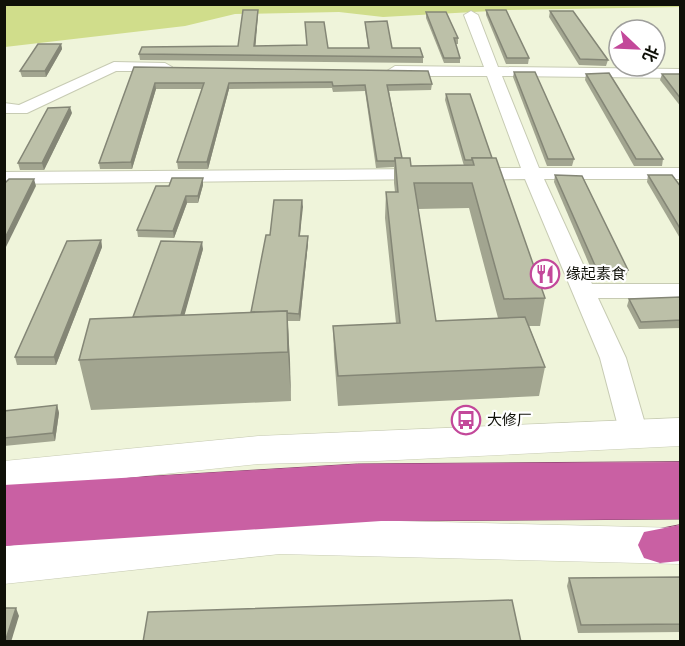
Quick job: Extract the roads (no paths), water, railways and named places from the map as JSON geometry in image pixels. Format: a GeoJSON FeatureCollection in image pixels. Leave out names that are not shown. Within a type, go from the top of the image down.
{"type":"FeatureCollection","features":[{"type":"Feature","properties":{"kind":"highway"},"geometry":{"type":"LineString","coordinates":[[4,501],[357,479],[681,477]]}},
{"type":"Feature","properties":{"kind":"highway"},"geometry":{"type":"LineString","coordinates":[[4,529],[381,506],[681,503]]}},
{"type":"Feature","properties":{"kind":"main road"},"geometry":{"type":"LineString","coordinates":[[4,476],[258,450],[377,447],[681,432]]}},
{"type":"Feature","properties":{"kind":"main road"},"geometry":{"type":"LineString","coordinates":[[4,565],[280,536],[674,545]]}},
{"type":"Feature","properties":{"kind":"street"},"geometry":{"type":"LineString","coordinates":[[471,15],[532,174],[613,358],[634,434]]}},
{"type":"Feature","properties":{"kind":"street"},"geometry":{"type":"LineString","coordinates":[[4,108],[21,110],[114,66],[185,68]]}},
{"type":"Feature","properties":{"kind":"street"},"geometry":{"type":"LineString","coordinates":[[374,71],[681,73]]}},
{"type":"Feature","properties":{"kind":"street"},"geometry":{"type":"LineString","coordinates":[[4,178],[681,173]]}},
{"type":"Feature","properties":{"kind":"street"},"geometry":{"type":"LineString","coordinates":[[583,291],[681,291]]}},
{"type":"Feature","properties":{"kind":"place","name":"缘起素食"},"geometry":{"type":"Point","coordinates":[545,274]}},
{"type":"Feature","properties":{"kind":"place","name":"大修厂"},"geometry":{"type":"Point","coordinates":[466,420]}}]}
